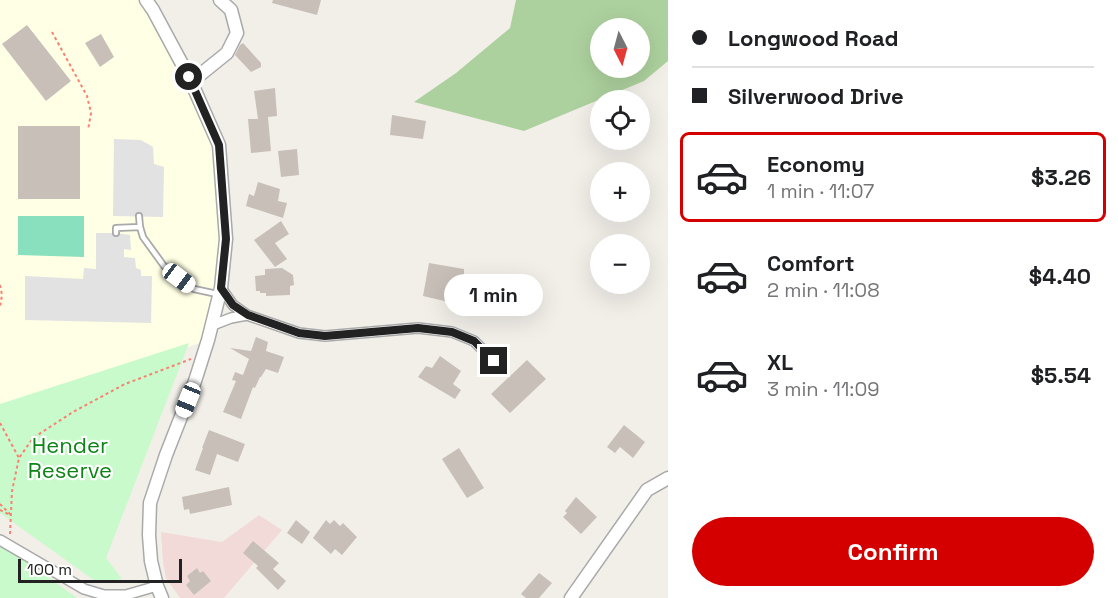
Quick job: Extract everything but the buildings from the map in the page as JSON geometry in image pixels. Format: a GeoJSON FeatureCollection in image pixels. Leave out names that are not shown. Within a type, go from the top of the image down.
{"type":"FeatureCollection","features":[{"type":"Feature","properties":{"kind":"street"},"geometry":{"type":"LineString","coordinates":[[0,540],[84,588],[104,595],[126,596],[159,592],[151,561],[150,503],[213,325],[220,292],[226,239],[219,145],[191,82],[146,0]]}},
{"type":"Feature","properties":{"kind":"street"},"geometry":{"type":"LineString","coordinates":[[191,82],[227,53],[237,33],[231,10],[220,0]]}},
{"type":"Feature","properties":{"kind":"street"},"geometry":{"type":"LineString","coordinates":[[220,292],[248,315],[299,333],[325,336],[418,328],[452,332],[474,341],[494,361]]}},
{"type":"Feature","properties":{"kind":"street"},"geometry":{"type":"LineString","coordinates":[[213,325],[248,315]]}},
{"type":"Feature","properties":{"kind":"street"},"geometry":{"type":"LineString","coordinates":[[571,598],[647,490],[668,477]]}},
{"type":"Feature","properties":{"kind":"lane"},"geometry":{"type":"LineString","coordinates":[[139,216],[143,237],[164,266],[194,290],[220,292]]}},
{"type":"Feature","properties":{"kind":"lane"},"geometry":{"type":"LineString","coordinates":[[116,233],[116,228],[140,227]]}},
{"type":"Feature","properties":{"kind":"path"},"geometry":{"type":"LineString","coordinates":[[52,32],[87,96],[91,113],[88,130]]}},
{"type":"Feature","properties":{"kind":"path"},"geometry":{"type":"LineString","coordinates":[[0,285],[2,295],[0,307]]}},
{"type":"Feature","properties":{"kind":"path"},"geometry":{"type":"LineString","coordinates":[[10,546],[12,490],[19,458],[33,438],[73,412],[125,384],[204,354]]}},
{"type":"Feature","properties":{"kind":"path"},"geometry":{"type":"LineString","coordinates":[[0,423],[19,458]]}},
{"type":"Feature","properties":{"kind":"path"},"geometry":{"type":"LineString","coordinates":[[0,504],[11,515]]}},
{"type":"Feature","properties":{"kind":"path"},"geometry":{"type":"LineString","coordinates":[[0,510],[11,515]]}},
{"type":"Feature","properties":{"kind":"shaded area"},"geometry":{"type":"Polygon","coordinates":[[[0,0],[146,0],[219,145],[226,239],[208,340],[0,414],[0,0]]]}},
{"type":"Feature","properties":{"kind":"shaded area"},"geometry":{"type":"Polygon","coordinates":[[[114,139],[141,140],[153,147],[154,164],[164,167],[163,217],[113,216],[114,139]]]}},
{"type":"Feature","properties":{"kind":"shaded area"},"geometry":{"type":"Polygon","coordinates":[[[96,233],[130,235],[131,250],[124,249],[124,257],[135,258],[136,268],[141,270],[141,276],[152,276],[151,323],[25,320],[25,276],[83,279],[84,268],[96,269],[96,233]]]}},
{"type":"Feature","properties":{"kind":"shaded area"},"geometry":{"type":"Polygon","coordinates":[[[259,515],[282,530],[224,598],[180,598],[166,578],[161,532],[222,542],[259,515]]]}},
{"type":"Feature","properties":{"kind":"green space"},"geometry":{"type":"Polygon","coordinates":[[[516,0],[668,0],[668,61],[650,76],[650,18],[590,18],[590,78],[648,78],[622,90],[590,90],[590,104],[524,131],[414,102],[456,73],[510,28],[516,0]]]}},
{"type":"Feature","properties":{"kind":"green space"},"geometry":{"type":"Polygon","coordinates":[[[18,216],[84,216],[84,257],[18,255],[18,216]]]}},
{"type":"Feature","properties":{"kind":"green space","name":"Hender Reserve"},"geometry":{"type":"Polygon","coordinates":[[[189,343],[106,558],[122,579],[98,583],[0,513],[0,404],[189,343]]]}},
{"type":"Feature","properties":{"kind":"green space","name":"Hender Reserve"},"geometry":{"type":"Polygon","coordinates":[[[0,543],[77,598],[0,598],[0,543]]]}},
{"type":"Feature","properties":{"kind":"route"},"geometry":{"type":"LineString","coordinates":[[189,77],[219,145],[226,239],[221,288],[233,305],[248,315],[299,333],[325,336],[418,328],[452,332],[474,341],[494,361]]}}]}
